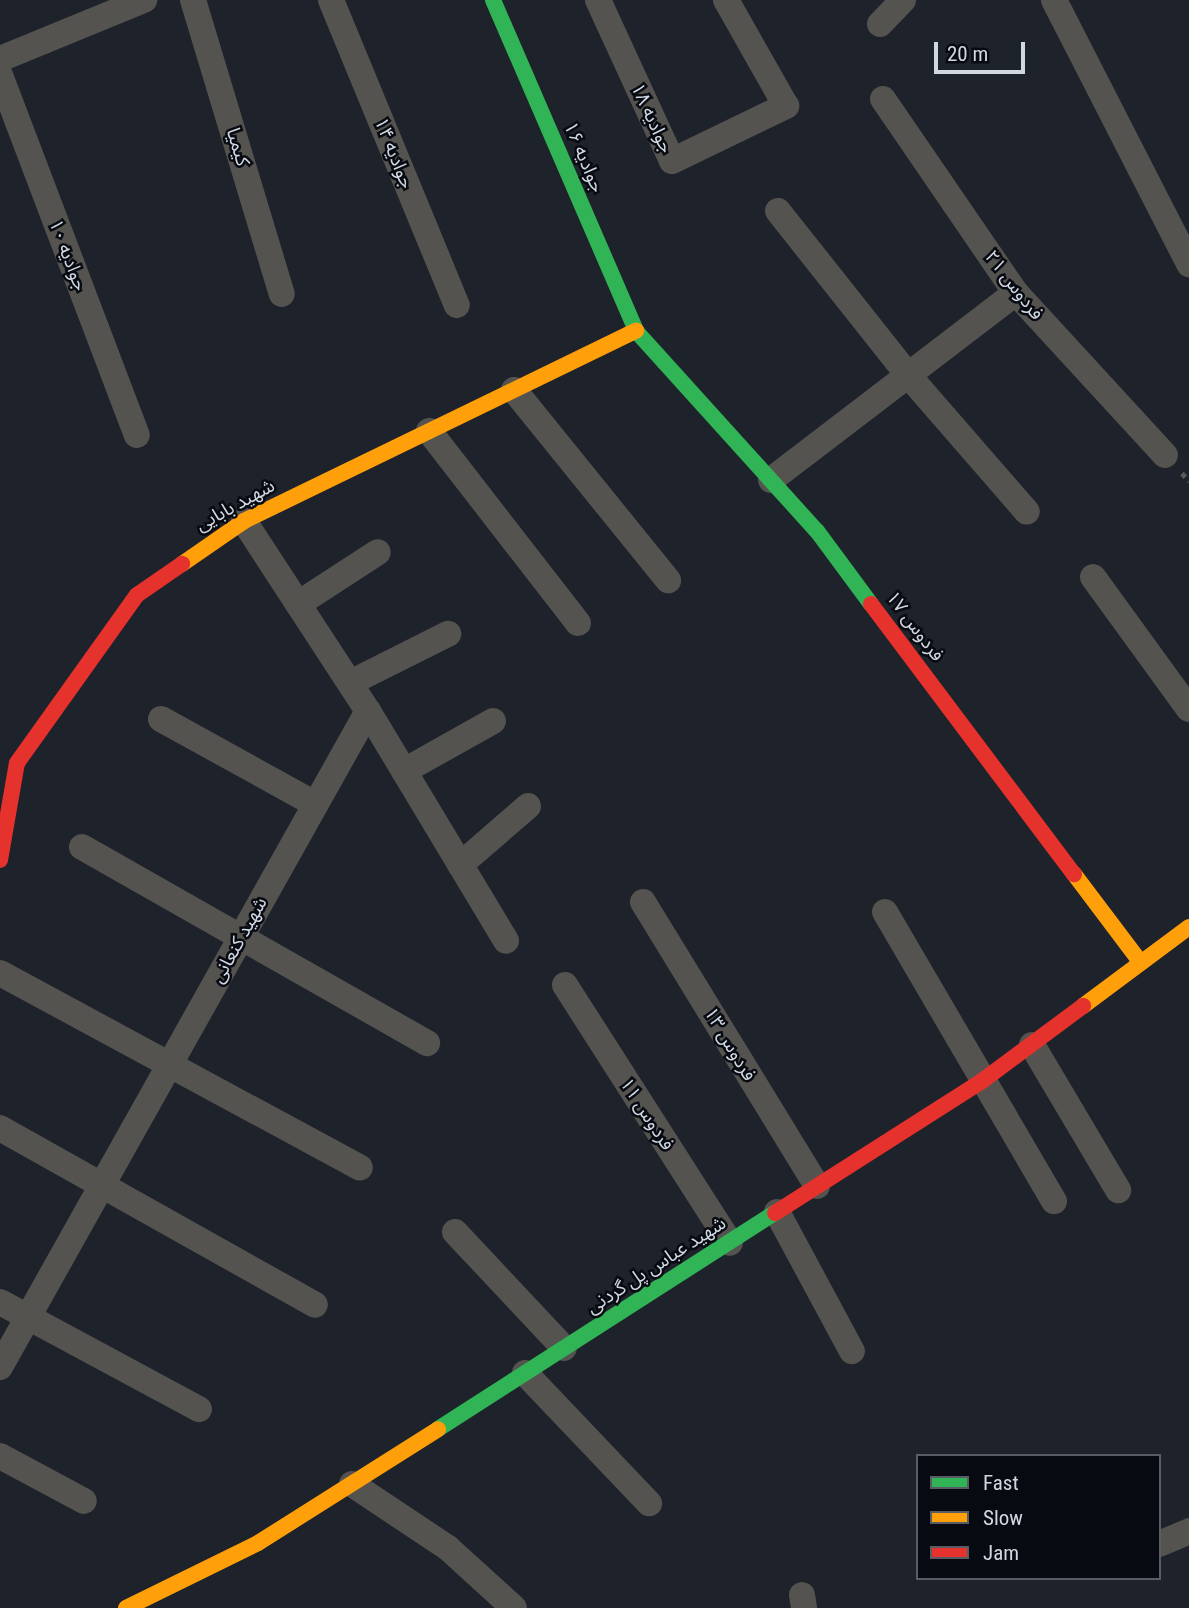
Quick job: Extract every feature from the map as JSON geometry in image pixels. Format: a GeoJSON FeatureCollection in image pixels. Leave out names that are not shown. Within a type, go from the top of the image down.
{"type":"FeatureCollection","features":[{"type":"Feature","properties":{"kind":"street"},"geometry":{"type":"LineString","coordinates":[[0,59],[105,7],[144,0]]}},
{"type":"Feature","properties":{"kind":"street","name":"کیمیا"},"geometry":{"type":"LineString","coordinates":[[193,0],[282,294]]}},
{"type":"Feature","properties":{"kind":"street","name":"جوادیه ۱۴"},"geometry":{"type":"LineString","coordinates":[[331,0],[457,305]]}},
{"type":"Feature","properties":{"kind":"street","name":"جوادیه ۱۶"},"geometry":{"type":"LineString","coordinates":[[493,0],[636,331]]}},
{"type":"Feature","properties":{"kind":"street","name":"جوادیه ۱۸"},"geometry":{"type":"LineString","coordinates":[[598,0],[672,161],[786,106],[726,0]]}},
{"type":"Feature","properties":{"kind":"street"},"geometry":{"type":"LineString","coordinates":[[880,23],[903,0]]}},
{"type":"Feature","properties":{"kind":"street"},"geometry":{"type":"LineString","coordinates":[[1054,0],[1189,264]]}},
{"type":"Feature","properties":{"kind":"street","name":"جوادیه ۱۰"},"geometry":{"type":"LineString","coordinates":[[0,75],[137,435]]}},
{"type":"Feature","properties":{"kind":"street","name":"فردوس ۲۱"},"geometry":{"type":"LineString","coordinates":[[883,99],[1016,293],[1165,455]]}},
{"type":"Feature","properties":{"kind":"street"},"geometry":{"type":"LineString","coordinates":[[779,211],[908,375],[1027,512]]}},
{"type":"Feature","properties":{"kind":"street"},"geometry":{"type":"LineString","coordinates":[[771,480],[1016,293]]}},
{"type":"Feature","properties":{"kind":"street","name":"شهید بابایی"},"geometry":{"type":"LineString","coordinates":[[0,860],[8,757],[137,595],[244,521],[636,331]]}},
{"type":"Feature","properties":{"kind":"street","name":"فردوس ۱۷"},"geometry":{"type":"LineString","coordinates":[[636,331],[817,531],[1141,963]]}},
{"type":"Feature","properties":{"kind":"street"},"geometry":{"type":"LineString","coordinates":[[513,390],[668,580]]}},
{"type":"Feature","properties":{"kind":"street"},"geometry":{"type":"LineString","coordinates":[[429,431],[578,622]]}},
{"type":"Feature","properties":{"kind":"street"},"geometry":{"type":"LineString","coordinates":[[244,521],[368,711],[506,941]]}},
{"type":"Feature","properties":{"kind":"street"},"geometry":{"type":"LineString","coordinates":[[298,604],[379,552]]}},
{"type":"Feature","properties":{"kind":"street"},"geometry":{"type":"LineString","coordinates":[[1093,577],[1189,709]]}},
{"type":"Feature","properties":{"kind":"street"},"geometry":{"type":"LineString","coordinates":[[350,684],[448,634]]}},
{"type":"Feature","properties":{"kind":"street","name":"شهید کنعانی"},"geometry":{"type":"LineString","coordinates":[[0,1367],[368,711]]}},
{"type":"Feature","properties":{"kind":"street"},"geometry":{"type":"LineString","coordinates":[[161,719],[315,804]]}},
{"type":"Feature","properties":{"kind":"street"},"geometry":{"type":"LineString","coordinates":[[404,771],[493,721]]}},
{"type":"Feature","properties":{"kind":"street"},"geometry":{"type":"LineString","coordinates":[[460,865],[528,806]]}},
{"type":"Feature","properties":{"kind":"street"},"geometry":{"type":"LineString","coordinates":[[82,846],[427,1042]]}},
{"type":"Feature","properties":{"kind":"street","name":"فردوس ۱۳"},"geometry":{"type":"LineString","coordinates":[[643,902],[817,1186]]}},
{"type":"Feature","properties":{"kind":"street"},"geometry":{"type":"LineString","coordinates":[[886,912],[1054,1201]]}},
{"type":"Feature","properties":{"kind":"street","name":"شهید عباس پل گردنی"},"geometry":{"type":"LineString","coordinates":[[126,1608],[258,1543],[730,1242],[982,1080],[1189,927]]}},
{"type":"Feature","properties":{"kind":"street"},"geometry":{"type":"LineString","coordinates":[[0,973],[171,1062],[360,1168]]}},
{"type":"Feature","properties":{"kind":"street","name":"فردوس ۱۱"},"geometry":{"type":"LineString","coordinates":[[565,985],[730,1242]]}},
{"type":"Feature","properties":{"kind":"street"},"geometry":{"type":"LineString","coordinates":[[1032,1045],[1118,1190]]}},
{"type":"Feature","properties":{"kind":"street"},"geometry":{"type":"LineString","coordinates":[[0,1128],[315,1305]]}},
{"type":"Feature","properties":{"kind":"street"},"geometry":{"type":"LineString","coordinates":[[776,1212],[852,1351]]}},
{"type":"Feature","properties":{"kind":"street"},"geometry":{"type":"LineString","coordinates":[[455,1232],[564,1348]]}},
{"type":"Feature","properties":{"kind":"street"},"geometry":{"type":"LineString","coordinates":[[0,1302],[199,1409]]}},
{"type":"Feature","properties":{"kind":"street"},"geometry":{"type":"LineString","coordinates":[[525,1373],[649,1503]]}},
{"type":"Feature","properties":{"kind":"street"},"geometry":{"type":"LineString","coordinates":[[0,1456],[84,1501]]}},
{"type":"Feature","properties":{"kind":"street"},"geometry":{"type":"LineString","coordinates":[[352,1484],[448,1548],[514,1608]]}},
{"type":"Feature","properties":{"kind":"street"},"geometry":{"type":"LineString","coordinates":[[1161,1543],[1189,1531]]}},
{"type":"Feature","properties":{"kind":"traffic: fast"},"geometry":{"type":"LineString","coordinates":[[493,0],[636,331],[817,531],[871,604]]}},
{"type":"Feature","properties":{"kind":"traffic: fast"},"geometry":{"type":"LineString","coordinates":[[438,1429],[775,1213]]}},
{"type":"Feature","properties":{"kind":"traffic: slow"},"geometry":{"type":"LineString","coordinates":[[182,564],[244,521],[636,331]]}},
{"type":"Feature","properties":{"kind":"traffic: slow"},"geometry":{"type":"LineString","coordinates":[[1074,874],[1141,963]]}},
{"type":"Feature","properties":{"kind":"traffic: slow"},"geometry":{"type":"LineString","coordinates":[[1083,1006],[1189,927]]}},
{"type":"Feature","properties":{"kind":"traffic: slow"},"geometry":{"type":"LineString","coordinates":[[126,1608],[258,1543],[438,1429]]}},
{"type":"Feature","properties":{"kind":"traffic: jam"},"geometry":{"type":"LineString","coordinates":[[0,860],[17,763],[137,595],[182,564]]}},
{"type":"Feature","properties":{"kind":"traffic: jam"},"geometry":{"type":"LineString","coordinates":[[871,604],[1074,874]]}},
{"type":"Feature","properties":{"kind":"traffic: jam"},"geometry":{"type":"LineString","coordinates":[[775,1213],[982,1081],[1083,1006]]}}]}
